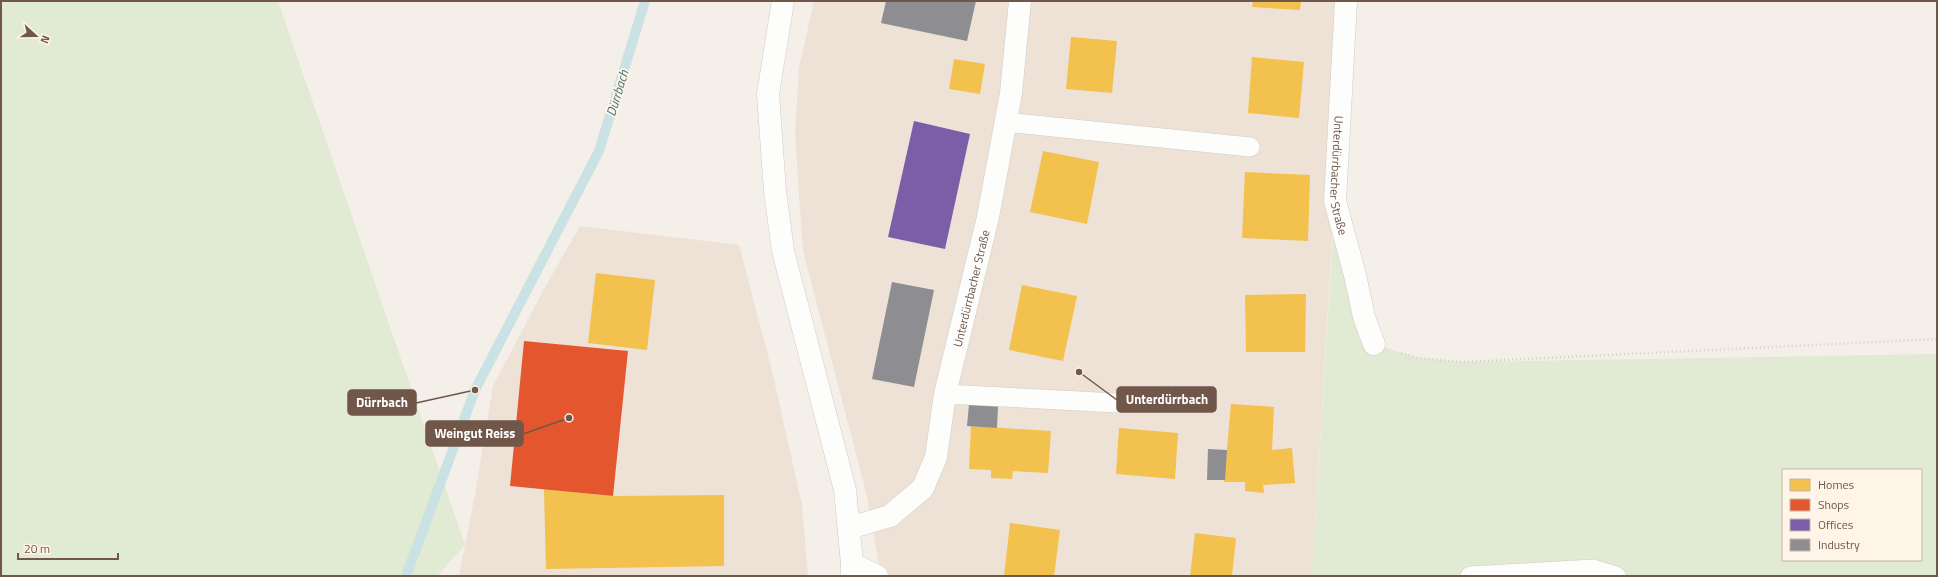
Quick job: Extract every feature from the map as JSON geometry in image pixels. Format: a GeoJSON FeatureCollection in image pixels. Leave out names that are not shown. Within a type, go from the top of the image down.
{"type":"FeatureCollection","features":[{"type":"Feature","properties":{"kind":"street"},"geometry":{"type":"LineString","coordinates":[[783,1],[768,94],[775,191],[782,251],[796,298],[845,490],[852,570],[877,576]]}},
{"type":"Feature","properties":{"kind":"street","name":"Unterdürrbacher Straße"},"geometry":{"type":"LineString","coordinates":[[849,528],[890,516],[923,488],[936,457],[945,394],[988,217],[1011,93],[1020,1]]}},
{"type":"Feature","properties":{"kind":"street","name":"Unterdürrbacher Straße"},"geometry":{"type":"LineString","coordinates":[[1346,1],[1335,201],[1355,274],[1364,317],[1374,344]]}},
{"type":"Feature","properties":{"kind":"lane"},"geometry":{"type":"LineString","coordinates":[[1005,122],[1250,147]]}},
{"type":"Feature","properties":{"kind":"lane"},"geometry":{"type":"LineString","coordinates":[[945,394],[1117,403],[1173,395]]}},
{"type":"Feature","properties":{"kind":"lane"},"geometry":{"type":"LineString","coordinates":[[1470,576],[1593,569],[1616,576]]}},
{"type":"Feature","properties":{"kind":"path"},"geometry":{"type":"LineString","coordinates":[[1374,344],[1418,358],[1463,362],[1937,339]]}},
{"type":"Feature","properties":{"kind":"shaded area"},"geometry":{"type":"Polygon","coordinates":[[[814,1],[1346,1],[1312,576],[881,576],[866,492],[803,251],[795,136],[799,68],[814,1]]]}},
{"type":"Feature","properties":{"kind":"shaded area"},"geometry":{"type":"Polygon","coordinates":[[[580,226],[739,245],[772,371],[802,505],[808,576],[459,576],[475,495],[493,386],[544,289],[580,226]]]}},
{"type":"Feature","properties":{"kind":"green space"},"geometry":{"type":"Polygon","coordinates":[[[1,1],[278,1],[465,545],[437,576],[1,576],[1,1]]]}},
{"type":"Feature","properties":{"kind":"green space"},"geometry":{"type":"Polygon","coordinates":[[[1335,201],[1374,344],[1418,358],[1463,362],[1937,354],[1937,576],[1312,576],[1335,201]]]}},
{"type":"Feature","properties":{"kind":"building: Homes"},"geometry":{"type":"Polygon","coordinates":[[[1253,1],[1301,1],[1300,10],[1252,7],[1253,1]]]}},
{"type":"Feature","properties":{"kind":"building: Homes"},"geometry":{"type":"Polygon","coordinates":[[[1071,37],[1117,41],[1112,93],[1066,89],[1071,37]]]}},
{"type":"Feature","properties":{"kind":"building: Homes"},"geometry":{"type":"Polygon","coordinates":[[[1252,57],[1304,62],[1299,118],[1248,113],[1252,57]]]}},
{"type":"Feature","properties":{"kind":"building: Homes"},"geometry":{"type":"Polygon","coordinates":[[[954,59],[985,64],[980,94],[949,89],[954,59]]]}},
{"type":"Feature","properties":{"kind":"building: Homes"},"geometry":{"type":"Polygon","coordinates":[[[1043,151],[1099,162],[1087,224],[1030,212],[1043,151]]]}},
{"type":"Feature","properties":{"kind":"building: Homes"},"geometry":{"type":"Polygon","coordinates":[[[1245,172],[1310,175],[1308,241],[1242,238],[1245,172]]]}},
{"type":"Feature","properties":{"kind":"building: Homes"},"geometry":{"type":"Polygon","coordinates":[[[596,273],[655,280],[647,350],[588,343],[596,273]]]}},
{"type":"Feature","properties":{"kind":"building: Homes"},"geometry":{"type":"Polygon","coordinates":[[[1022,285],[1077,296],[1063,361],[1009,350],[1022,285]]]}},
{"type":"Feature","properties":{"kind":"building: Homes"},"geometry":{"type":"Polygon","coordinates":[[[1306,294],[1305,352],[1246,352],[1245,295],[1306,294]]]}},
{"type":"Feature","properties":{"kind":"building: Homes"},"geometry":{"type":"Polygon","coordinates":[[[1231,404],[1274,407],[1272,450],[1292,448],[1295,483],[1263,485],[1264,493],[1245,491],[1245,482],[1224,482],[1231,404]]]}},
{"type":"Feature","properties":{"kind":"building: Homes"},"geometry":{"type":"Polygon","coordinates":[[[971,426],[1051,431],[1048,473],[1013,471],[1012,479],[991,478],[991,470],[969,469],[971,426]]]}},
{"type":"Feature","properties":{"kind":"building: Homes"},"geometry":{"type":"Polygon","coordinates":[[[1119,428],[1178,433],[1175,479],[1116,474],[1119,428]]]}},
{"type":"Feature","properties":{"kind":"building: Homes"},"geometry":{"type":"Polygon","coordinates":[[[544,489],[613,496],[724,495],[724,566],[546,569],[544,489]]]}},
{"type":"Feature","properties":{"kind":"building: Homes"},"geometry":{"type":"Polygon","coordinates":[[[1010,523],[1060,530],[1054,576],[1004,576],[1010,523]]]}},
{"type":"Feature","properties":{"kind":"building: Homes"},"geometry":{"type":"Polygon","coordinates":[[[1195,533],[1236,538],[1232,576],[1190,576],[1195,533]]]}},
{"type":"Feature","properties":{"kind":"building: Shops"},"geometry":{"type":"Polygon","coordinates":[[[524,341],[628,351],[613,496],[510,486],[524,341]]]}},
{"type":"Feature","properties":{"kind":"building: Offices"},"geometry":{"type":"Polygon","coordinates":[[[914,121],[970,134],[945,249],[888,237],[914,121]]]}},
{"type":"Feature","properties":{"kind":"building: Industry"},"geometry":{"type":"Polygon","coordinates":[[[886,1],[976,1],[967,41],[881,23],[886,1]]]}},
{"type":"Feature","properties":{"kind":"building: Industry"},"geometry":{"type":"Polygon","coordinates":[[[892,282],[934,290],[914,387],[872,379],[892,282]]]}},
{"type":"Feature","properties":{"kind":"building: Industry"},"geometry":{"type":"Polygon","coordinates":[[[969,404],[998,406],[997,428],[967,426],[969,404]]]}},
{"type":"Feature","properties":{"kind":"building: Industry"},"geometry":{"type":"Polygon","coordinates":[[[1208,449],[1227,450],[1225,480],[1207,480],[1208,449]]]}},
{"type":"Feature","properties":{"kind":"waterway","name":"Dürrbach"},"geometry":{"type":"LineString","coordinates":[[406,576],[475,390],[599,151],[645,1]]}},
{"type":"Feature","properties":{"kind":"place","name":"Unterdürrbach"},"geometry":{"type":"Point","coordinates":[1079,372]}},
{"type":"Feature","properties":{"kind":"place","name":"Dürrbach"},"geometry":{"type":"Point","coordinates":[475,390]}},
{"type":"Feature","properties":{"kind":"place","name":"Weingut Reiss"},"geometry":{"type":"Point","coordinates":[569,418]}}]}
